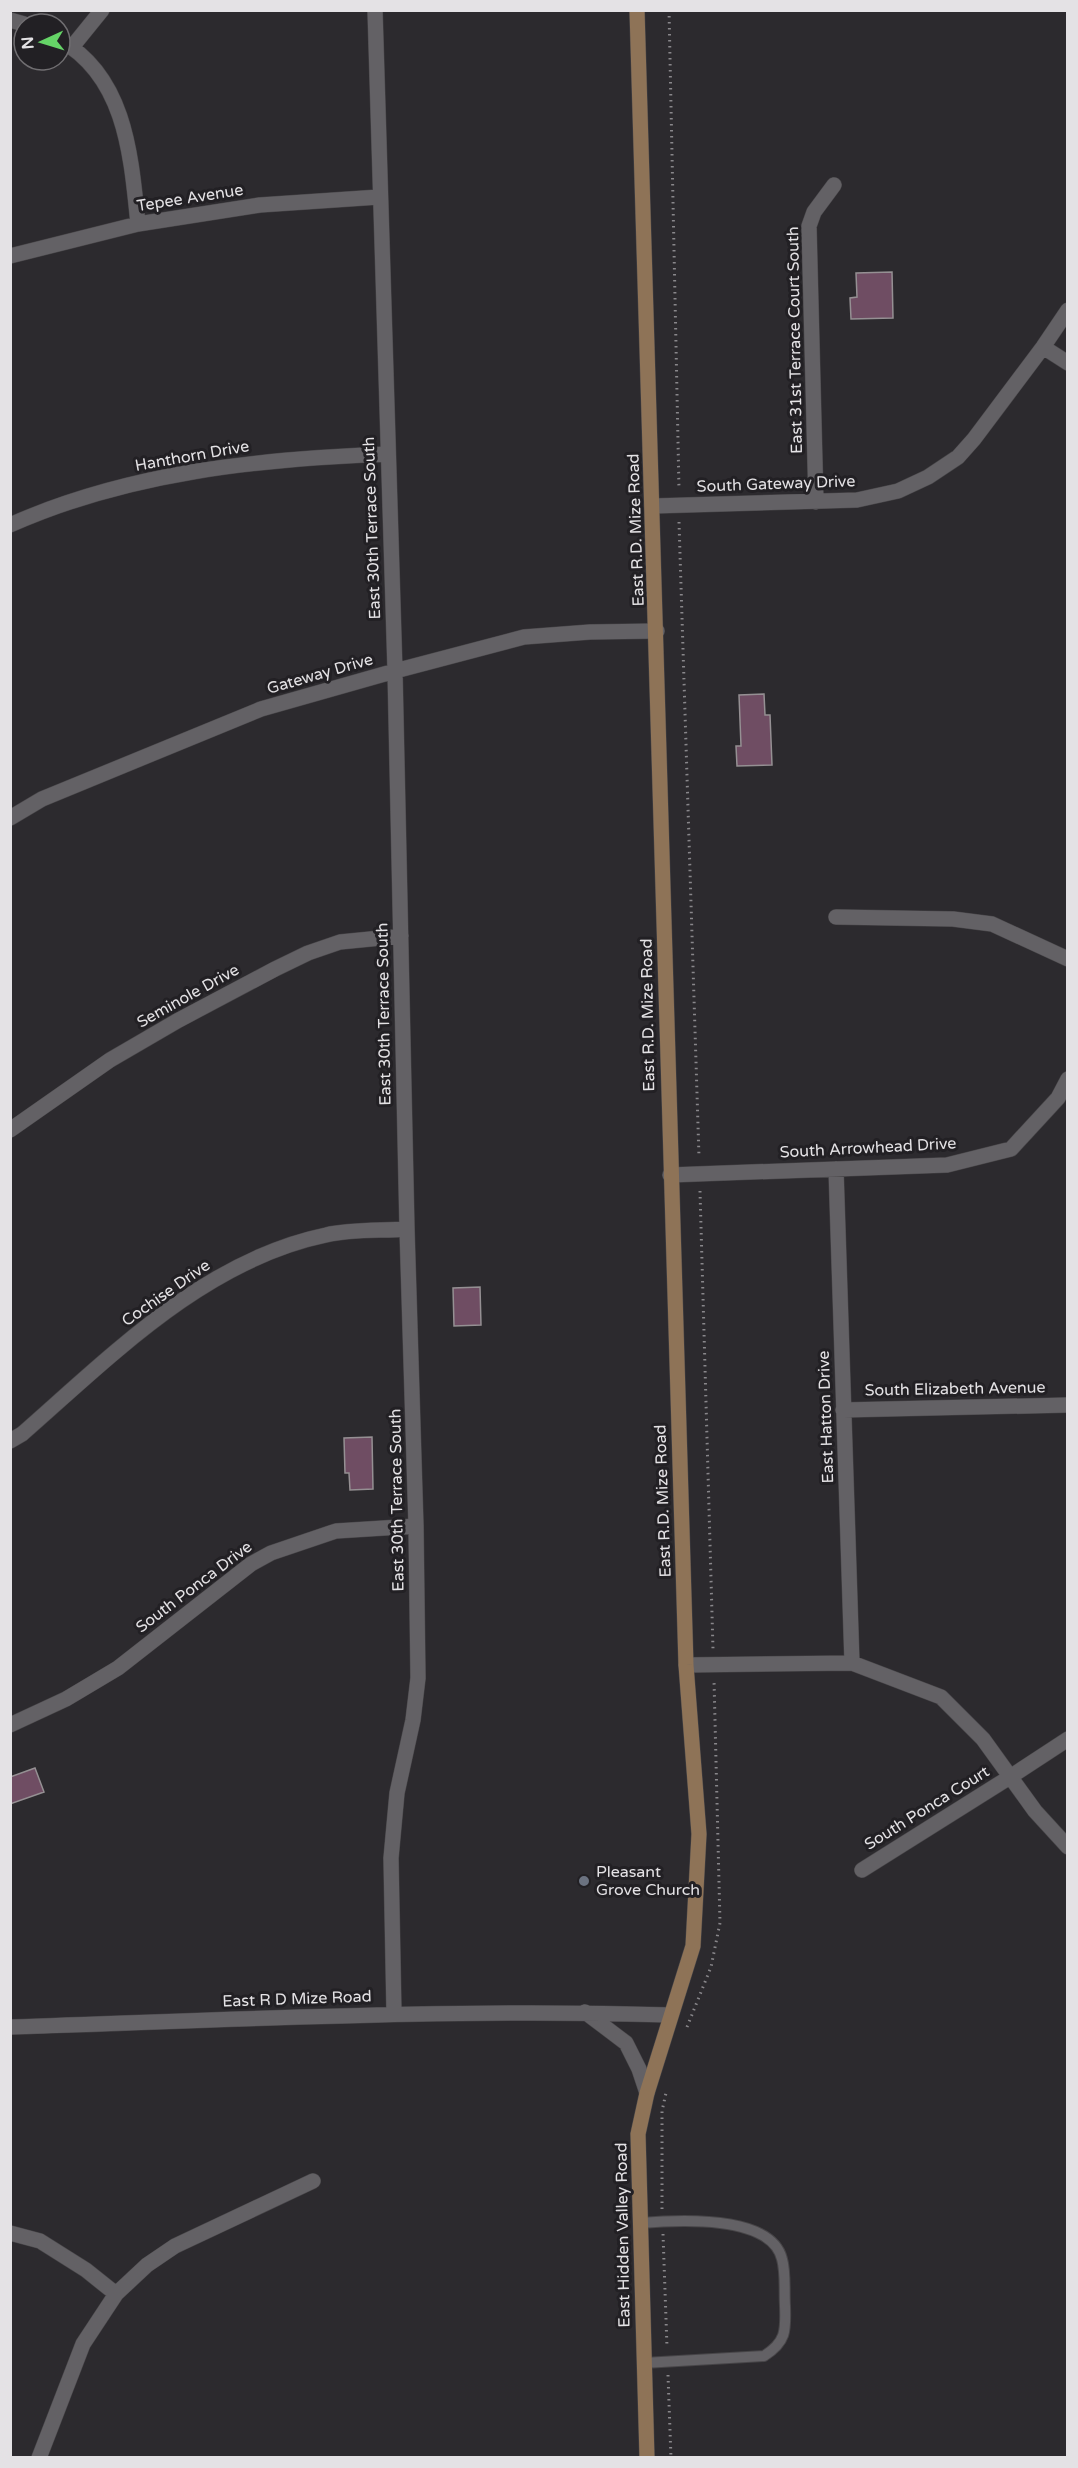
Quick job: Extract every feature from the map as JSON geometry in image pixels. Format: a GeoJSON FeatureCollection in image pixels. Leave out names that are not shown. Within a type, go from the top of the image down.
{"type":"FeatureCollection","features":[{"type":"Feature","properties":{"kind":"main road","name":"East R.D. Mize Road"},"geometry":{"type":"LineString","coordinates":[[638,10],[686,1665],[699,1834],[693,1946],[671,2015]]}},
{"type":"Feature","properties":{"kind":"main road","name":"East Hidden Valley Road"},"geometry":{"type":"LineString","coordinates":[[646,2457],[639,2134],[647,2093],[671,2015]]}},
{"type":"Feature","properties":{"kind":"street"},"geometry":{"type":"LineString","coordinates":[[72,38],[102,10]]}},
{"type":"Feature","properties":{"kind":"street","name":"East 30th Terrace South"},"geometry":{"type":"LineString","coordinates":[[375,10],[395,670],[418,1678],[413,1720],[397,1793],[391,1857],[394,2014]]}},
{"type":"Feature","properties":{"kind":"street"},"geometry":{"type":"LineString","coordinates":[[72,49],[101,75],[114,98],[132,163],[138,224]]}},
{"type":"Feature","properties":{"kind":"street","name":"East 31st Terrace Court South"},"geometry":{"type":"LineString","coordinates":[[816,502],[809,226],[814,212],[834,185]]}},
{"type":"Feature","properties":{"kind":"street","name":"Tepee Avenue"},"geometry":{"type":"LineString","coordinates":[[10,256],[138,224],[260,205],[380,197]]}},
{"type":"Feature","properties":{"kind":"street","name":"South Gateway Drive"},"geometry":{"type":"LineString","coordinates":[[653,506],[857,500],[898,491],[928,477],[958,457],[974,439],[1068,310]]}},
{"type":"Feature","properties":{"kind":"street"},"geometry":{"type":"LineString","coordinates":[[1043,347],[1068,363]]}},
{"type":"Feature","properties":{"kind":"street","name":"Hanthorn Drive"},"geometry":{"type":"LineString","coordinates":[[10,525],[93,494],[199,470],[293,458],[387,454]]}},
{"type":"Feature","properties":{"kind":"street","name":"Gateway Drive"},"geometry":{"type":"LineString","coordinates":[[10,818],[42,799],[261,709],[395,670],[524,637],[590,632],[657,631]]}},
{"type":"Feature","properties":{"kind":"street"},"geometry":{"type":"LineString","coordinates":[[836,917],[953,919],[992,924],[1068,959]]}},
{"type":"Feature","properties":{"kind":"street","name":"Seminole Drive"},"geometry":{"type":"LineString","coordinates":[[10,1130],[110,1060],[275,969],[308,953],[340,942],[400,936]]}},
{"type":"Feature","properties":{"kind":"street","name":"South Arrowhead Drive"},"geometry":{"type":"LineString","coordinates":[[670,1175],[946,1165],[1011,1149],[1063,1101],[1068,1079]]}},
{"type":"Feature","properties":{"kind":"street","name":"East Hatton Drive"},"geometry":{"type":"LineString","coordinates":[[836,1169],[852,1663]]}},
{"type":"Feature","properties":{"kind":"street","name":"Cochise Drive"},"geometry":{"type":"LineString","coordinates":[[10,1442],[127,1343],[205,1284],[252,1258],[287,1245],[328,1234],[407,1229]]}},
{"type":"Feature","properties":{"kind":"street","name":"South Elizabeth Avenue"},"geometry":{"type":"LineString","coordinates":[[843,1410],[1068,1405]]}},
{"type":"Feature","properties":{"kind":"street","name":"South Ponca Drive"},"geometry":{"type":"LineString","coordinates":[[10,1725],[66,1699],[118,1668],[251,1564],[271,1553],[336,1531],[416,1526]]}},
{"type":"Feature","properties":{"kind":"street"},"geometry":{"type":"LineString","coordinates":[[686,1665],[852,1663],[941,1697],[983,1739],[1035,1811],[1068,1847]]}},
{"type":"Feature","properties":{"kind":"street"},"geometry":{"type":"LineString","coordinates":[[1011,1777],[1068,1738]]}},
{"type":"Feature","properties":{"kind":"street","name":"South Ponca Court"},"geometry":{"type":"LineString","coordinates":[[862,1870],[1011,1777]]}},
{"type":"Feature","properties":{"kind":"street"},"geometry":{"type":"LineString","coordinates":[[585,2012],[626,2043],[639,2069],[647,2093]]}},
{"type":"Feature","properties":{"kind":"street","name":"East R D Mize Road"},"geometry":{"type":"LineString","coordinates":[[10,2027],[394,2014],[585,2012],[671,2015]]}},
{"type":"Feature","properties":{"kind":"street"},"geometry":{"type":"LineString","coordinates":[[39,2457],[83,2343],[116,2294],[147,2265],[175,2246],[313,2181]]}},
{"type":"Feature","properties":{"kind":"street"},"geometry":{"type":"LineString","coordinates":[[10,2233],[40,2241],[86,2270],[116,2294]]}},
{"type":"Feature","properties":{"kind":"lane"},"geometry":{"type":"LineString","coordinates":[[640,2223],[662,2221],[728,2224],[755,2230],[775,2244],[782,2259],[786,2329],[777,2348],[764,2356],[644,2363]]}},
{"type":"Feature","properties":{"kind":"building"},"geometry":{"type":"Polygon","coordinates":[[[892,272],[893,318],[851,319],[850,298],[857,297],[856,273],[892,272]]]}},
{"type":"Feature","properties":{"kind":"building"},"geometry":{"type":"Polygon","coordinates":[[[764,694],[765,715],[770,715],[772,765],[737,766],[736,746],[741,746],[739,695],[764,694]]]}},
{"type":"Feature","properties":{"kind":"building"},"geometry":{"type":"Polygon","coordinates":[[[480,1287],[481,1325],[454,1326],[453,1288],[480,1287]]]}},
{"type":"Feature","properties":{"kind":"building"},"geometry":{"type":"Polygon","coordinates":[[[372,1437],[373,1489],[350,1490],[349,1473],[345,1473],[344,1438],[372,1437]]]}},
{"type":"Feature","properties":{"kind":"building"},"geometry":{"type":"Polygon","coordinates":[[[35,1768],[44,1792],[10,1804],[10,1777],[35,1768]]]}},
{"type":"Feature","properties":{"kind":"place","name":"Pleasant Grove Church"},"geometry":{"type":"Point","coordinates":[584,1881]}}]}
